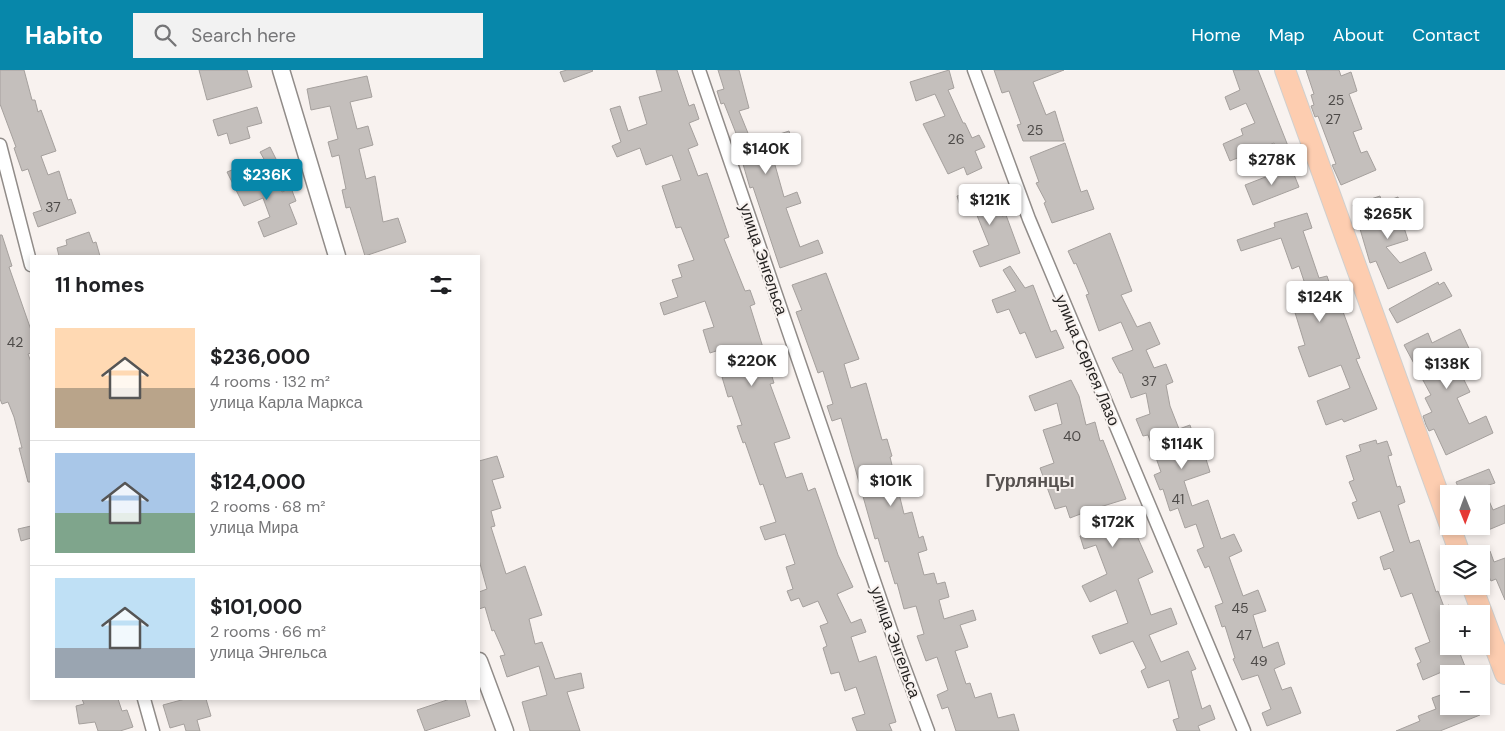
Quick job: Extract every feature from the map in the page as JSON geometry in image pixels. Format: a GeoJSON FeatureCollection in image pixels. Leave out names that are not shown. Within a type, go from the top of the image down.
{"type":"FeatureCollection","features":[{"type":"Feature","properties":{"kind":"main road"},"geometry":{"type":"LineString","coordinates":[[1285,70],[1440,500]]}},
{"type":"Feature","properties":{"kind":"main road"},"geometry":{"type":"LineString","coordinates":[[1475,595],[1505,674]]}},
{"type":"Feature","properties":{"kind":"street"},"geometry":{"type":"LineString","coordinates":[[282,70],[338,255]]}},
{"type":"Feature","properties":{"kind":"street","name":"улица Энгельса"},"geometry":{"type":"LineString","coordinates":[[699,70],[896,648],[928,731]]}},
{"type":"Feature","properties":{"kind":"street","name":"улица Сергея Лазо"},"geometry":{"type":"LineString","coordinates":[[974,70],[1029,219],[1244,731]]}},
{"type":"Feature","properties":{"kind":"street"},"geometry":{"type":"LineString","coordinates":[[0,145],[30,261]]}},
{"type":"Feature","properties":{"kind":"street"},"geometry":{"type":"LineString","coordinates":[[480,664],[505,731]]}},
{"type":"Feature","properties":{"kind":"street"},"geometry":{"type":"LineString","coordinates":[[144,700],[153,731]]}},
{"type":"Feature","properties":{"kind":"building"},"geometry":{"type":"Polygon","coordinates":[[[0,70],[24,70],[32,100],[35,100],[38,112],[41,110],[56,151],[41,156],[48,175],[59,171],[68,200],[71,199],[76,213],[38,227],[33,213],[42,210],[28,169],[22,171],[14,148],[16,147],[0,104],[0,70]]]}},
{"type":"Feature","properties":{"kind":"building"},"geometry":{"type":"Polygon","coordinates":[[[199,70],[247,70],[252,87],[207,100],[199,70]]]}},
{"type":"Feature","properties":{"kind":"building"},"geometry":{"type":"Polygon","coordinates":[[[567,70],[593,71],[564,82],[560,72],[567,70]]]}},
{"type":"Feature","properties":{"kind":"building"},"geometry":{"type":"Polygon","coordinates":[[[656,70],[677,70],[689,106],[694,104],[699,119],[689,123],[698,145],[688,149],[698,176],[707,173],[729,237],[724,239],[745,291],[750,290],[755,304],[750,306],[774,383],[770,384],[790,438],[774,443],[786,478],[802,473],[808,491],[815,488],[838,555],[853,587],[837,594],[851,623],[861,619],[866,632],[851,637],[859,662],[876,656],[896,722],[889,724],[892,731],[857,731],[852,718],[865,714],[856,687],[845,691],[839,672],[831,674],[823,648],[827,646],[820,626],[828,623],[818,601],[803,607],[799,598],[791,601],[787,591],[793,589],[786,567],[795,564],[785,534],[765,540],[760,527],[776,522],[763,484],[760,485],[745,442],[743,443],[737,426],[742,425],[732,396],[728,397],[722,377],[739,372],[731,346],[710,353],[703,330],[714,327],[705,301],[664,315],[660,303],[678,297],[672,280],[682,277],[678,265],[694,260],[681,227],[676,228],[662,186],[681,180],[672,155],[646,165],[640,148],[617,157],[612,146],[621,142],[610,109],[620,106],[628,131],[647,124],[639,97],[662,91],[656,70]]]}},
{"type":"Feature","properties":{"kind":"building"},"geometry":{"type":"Polygon","coordinates":[[[718,70],[739,70],[749,108],[739,111],[752,143],[789,131],[796,151],[773,158],[784,197],[797,192],[801,203],[786,208],[800,247],[818,240],[823,253],[780,268],[753,187],[750,188],[738,147],[741,146],[724,103],[721,104],[717,91],[724,89],[718,70]]]}},
{"type":"Feature","properties":{"kind":"building"},"geometry":{"type":"Polygon","coordinates":[[[949,70],[954,88],[948,90],[963,123],[965,123],[972,138],[979,135],[985,147],[975,151],[982,168],[967,175],[964,167],[948,174],[923,124],[945,116],[935,94],[916,101],[910,82],[949,70]]]}},
{"type":"Feature","properties":{"kind":"building"},"geometry":{"type":"Polygon","coordinates":[[[994,70],[1064,70],[1033,82],[1046,115],[1055,111],[1064,141],[1023,141],[1017,125],[1021,124],[1009,91],[1002,93],[994,70]]]}},
{"type":"Feature","properties":{"kind":"building"},"geometry":{"type":"Polygon","coordinates":[[[1233,70],[1258,70],[1288,146],[1278,151],[1274,143],[1230,161],[1223,144],[1243,135],[1241,129],[1255,123],[1246,103],[1230,110],[1225,97],[1240,90],[1233,70]]]}},
{"type":"Feature","properties":{"kind":"building"},"geometry":{"type":"Polygon","coordinates":[[[1306,70],[1339,70],[1341,76],[1351,72],[1357,91],[1349,94],[1362,129],[1353,132],[1361,153],[1367,151],[1376,170],[1341,185],[1332,165],[1336,164],[1318,116],[1315,117],[1311,106],[1314,105],[1311,95],[1314,94],[1306,70]]]}},
{"type":"Feature","properties":{"kind":"building"},"geometry":{"type":"Polygon","coordinates":[[[367,76],[372,97],[350,102],[357,129],[368,126],[373,145],[359,149],[366,179],[375,176],[383,222],[398,218],[406,242],[365,255],[350,207],[346,208],[342,190],[346,189],[339,155],[332,157],[328,142],[338,139],[330,106],[311,110],[307,89],[367,76]]]}},
{"type":"Feature","properties":{"kind":"building"},"geometry":{"type":"Polygon","coordinates":[[[257,107],[262,123],[247,127],[250,138],[230,144],[227,133],[218,136],[213,120],[257,107]]]}},
{"type":"Feature","properties":{"kind":"building"},"geometry":{"type":"Polygon","coordinates":[[[1065,143],[1081,192],[1087,190],[1094,209],[1052,223],[1044,203],[1046,202],[1036,183],[1039,182],[1030,157],[1065,143]]]}},
{"type":"Feature","properties":{"kind":"building"},"geometry":{"type":"Polygon","coordinates":[[[270,147],[278,163],[269,168],[260,152],[270,147]]]}},
{"type":"Feature","properties":{"kind":"building"},"geometry":{"type":"Polygon","coordinates":[[[1291,167],[1299,187],[1253,205],[1245,185],[1291,167]]]}},
{"type":"Feature","properties":{"kind":"building"},"geometry":{"type":"Polygon","coordinates":[[[237,168],[244,185],[274,173],[282,192],[291,188],[296,201],[289,204],[297,224],[264,237],[258,222],[270,217],[263,198],[244,206],[227,172],[237,168]]]}},
{"type":"Feature","properties":{"kind":"building"},"geometry":{"type":"Polygon","coordinates":[[[991,185],[1002,216],[1006,215],[1020,253],[980,267],[973,251],[989,245],[974,208],[962,212],[957,196],[991,185]]]}},
{"type":"Feature","properties":{"kind":"building"},"geometry":{"type":"Polygon","coordinates":[[[1380,196],[1382,203],[1398,197],[1402,210],[1399,212],[1408,240],[1386,247],[1400,263],[1425,252],[1432,270],[1388,289],[1376,261],[1370,263],[1353,205],[1380,196]]]}},
{"type":"Feature","properties":{"kind":"building"},"geometry":{"type":"Polygon","coordinates":[[[1307,213],[1312,228],[1303,231],[1319,278],[1327,276],[1332,291],[1335,290],[1360,358],[1356,359],[1377,409],[1344,422],[1342,419],[1326,425],[1317,401],[1350,388],[1341,365],[1309,377],[1298,347],[1305,345],[1288,290],[1305,284],[1299,266],[1292,269],[1281,238],[1241,251],[1237,240],[1275,227],[1274,223],[1307,213]]]}},
{"type":"Feature","properties":{"kind":"building"},"geometry":{"type":"Polygon","coordinates":[[[89,232],[93,243],[96,242],[100,255],[59,255],[57,248],[67,245],[66,240],[89,232]]]}},
{"type":"Feature","properties":{"kind":"building"},"geometry":{"type":"Polygon","coordinates":[[[1110,233],[1132,291],[1121,295],[1137,327],[1150,322],[1160,344],[1146,350],[1154,368],[1166,364],[1173,382],[1166,385],[1170,406],[1179,429],[1190,425],[1201,458],[1205,456],[1210,472],[1184,481],[1192,506],[1208,500],[1221,539],[1234,534],[1242,551],[1229,557],[1243,596],[1258,590],[1266,611],[1253,615],[1263,648],[1278,642],[1285,664],[1274,669],[1282,690],[1291,687],[1301,713],[1267,726],[1262,713],[1271,709],[1258,675],[1242,680],[1233,659],[1235,658],[1225,626],[1222,627],[1215,606],[1223,603],[1209,566],[1205,568],[1197,550],[1204,547],[1196,524],[1185,528],[1178,508],[1170,511],[1163,489],[1160,490],[1154,475],[1161,472],[1148,435],[1143,436],[1136,419],[1150,414],[1146,393],[1131,398],[1122,373],[1120,373],[1112,358],[1133,350],[1121,322],[1099,331],[1086,295],[1089,294],[1076,263],[1074,264],[1068,251],[1110,233]]]}},
{"type":"Feature","properties":{"kind":"building"},"geometry":{"type":"Polygon","coordinates":[[[0,235],[2,235],[12,266],[9,267],[30,327],[30,353],[28,354],[30,359],[30,482],[28,482],[19,448],[22,448],[14,417],[8,402],[2,404],[0,399],[0,235]]]}},
{"type":"Feature","properties":{"kind":"building"},"geometry":{"type":"Polygon","coordinates":[[[1010,266],[1025,288],[1033,285],[1051,332],[1056,330],[1064,348],[1036,358],[1025,332],[1020,334],[1009,309],[997,313],[992,300],[1016,291],[1003,270],[1010,266]]]}},
{"type":"Feature","properties":{"kind":"building"},"geometry":{"type":"Polygon","coordinates":[[[826,273],[859,359],[844,364],[851,388],[866,383],[882,440],[887,439],[892,456],[890,457],[904,514],[912,512],[919,538],[923,536],[927,550],[918,553],[924,575],[934,573],[937,584],[945,582],[949,597],[939,600],[944,619],[973,610],[976,620],[960,625],[968,647],[955,651],[966,684],[970,683],[975,698],[991,693],[998,718],[1014,714],[1019,731],[956,731],[948,707],[942,709],[937,695],[948,690],[937,657],[926,661],[917,636],[924,634],[916,606],[904,609],[897,583],[895,584],[888,561],[885,562],[878,538],[875,539],[841,418],[832,421],[827,406],[833,404],[823,371],[818,373],[796,312],[802,310],[792,285],[826,273]]]}},
{"type":"Feature","properties":{"kind":"building"},"geometry":{"type":"Polygon","coordinates":[[[1438,282],[1439,285],[1444,282],[1452,296],[1397,323],[1389,309],[1438,282]]]}},
{"type":"Feature","properties":{"kind":"building"},"geometry":{"type":"Polygon","coordinates":[[[1460,329],[1473,357],[1457,366],[1470,392],[1457,398],[1469,424],[1486,416],[1493,433],[1446,455],[1434,429],[1429,431],[1426,425],[1423,416],[1432,412],[1425,398],[1431,395],[1404,345],[1428,333],[1432,343],[1460,329]]]}},
{"type":"Feature","properties":{"kind":"building"},"geometry":{"type":"Polygon","coordinates":[[[1071,380],[1079,396],[1086,425],[1095,422],[1100,441],[1103,440],[1126,499],[1100,507],[1108,526],[1129,518],[1153,572],[1138,579],[1151,615],[1171,608],[1177,624],[1149,635],[1161,662],[1188,651],[1196,669],[1191,671],[1202,709],[1210,705],[1215,719],[1198,726],[1200,731],[1177,731],[1173,720],[1179,718],[1169,680],[1148,688],[1141,671],[1146,668],[1133,641],[1100,654],[1092,636],[1128,623],[1116,590],[1090,602],[1082,586],[1107,574],[1096,545],[1084,549],[1080,536],[1092,532],[1083,513],[1070,518],[1066,506],[1055,509],[1040,468],[1054,463],[1043,430],[1062,424],[1057,403],[1035,411],[1029,396],[1071,380]]]}},
{"type":"Feature","properties":{"kind":"building"},"geometry":{"type":"Polygon","coordinates":[[[1376,440],[1377,444],[1387,441],[1392,455],[1388,456],[1397,487],[1400,486],[1405,502],[1398,505],[1410,543],[1419,540],[1436,592],[1438,591],[1443,605],[1440,605],[1440,655],[1461,655],[1464,665],[1440,665],[1440,673],[1423,680],[1417,664],[1421,662],[1415,648],[1430,642],[1412,593],[1401,597],[1390,568],[1384,570],[1380,557],[1394,551],[1380,511],[1358,519],[1352,503],[1357,501],[1349,482],[1354,480],[1346,456],[1361,451],[1359,445],[1376,440]]]}},
{"type":"Feature","properties":{"kind":"building"},"geometry":{"type":"Polygon","coordinates":[[[497,456],[504,477],[492,480],[501,508],[491,511],[495,526],[491,527],[506,574],[525,566],[542,615],[529,619],[535,644],[542,642],[555,679],[581,673],[584,688],[567,692],[580,731],[530,731],[522,702],[547,695],[539,666],[507,677],[500,656],[505,655],[494,630],[492,631],[485,607],[480,609],[480,592],[487,589],[480,564],[480,461],[497,456]]]}},
{"type":"Feature","properties":{"kind":"building"},"geometry":{"type":"Polygon","coordinates":[[[1489,469],[1495,483],[1489,485],[1457,485],[1456,482],[1489,469]]]}},
{"type":"Feature","properties":{"kind":"building"},"geometry":{"type":"Polygon","coordinates":[[[1490,503],[1493,510],[1505,505],[1505,523],[1490,529],[1490,503]]]}},
{"type":"Feature","properties":{"kind":"building"},"geometry":{"type":"Polygon","coordinates":[[[30,526],[30,538],[21,541],[18,529],[30,526]]]}},
{"type":"Feature","properties":{"kind":"building"},"geometry":{"type":"Polygon","coordinates":[[[1490,551],[1494,562],[1505,558],[1505,600],[1496,579],[1491,581],[1490,551]]]}},
{"type":"Feature","properties":{"kind":"building"},"geometry":{"type":"Polygon","coordinates":[[[1440,695],[1440,715],[1480,715],[1440,731],[1396,731],[1420,721],[1418,716],[1436,709],[1432,698],[1440,695]]]}},
{"type":"Feature","properties":{"kind":"building"},"geometry":{"type":"Polygon","coordinates":[[[82,700],[118,700],[122,711],[127,710],[133,727],[120,731],[98,731],[95,722],[79,724],[76,706],[84,704],[82,700]]]}},
{"type":"Feature","properties":{"kind":"building"},"geometry":{"type":"Polygon","coordinates":[[[181,700],[206,700],[211,716],[197,720],[200,731],[186,731],[184,724],[170,728],[163,705],[181,700]]]}},
{"type":"Feature","properties":{"kind":"building"},"geometry":{"type":"Polygon","coordinates":[[[447,700],[465,700],[470,716],[425,731],[417,710],[447,700]]]}},
{"type":"Feature","properties":{"kind":"district","name":"Гурлянцы"},"geometry":{"type":"Point","coordinates":[1030,481]}}]}
